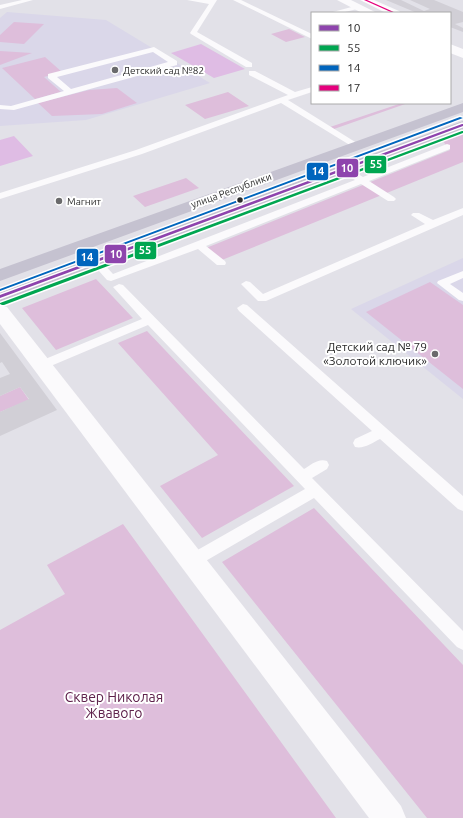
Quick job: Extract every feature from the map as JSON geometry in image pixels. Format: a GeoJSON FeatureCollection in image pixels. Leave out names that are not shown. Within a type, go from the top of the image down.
{"type":"FeatureCollection","features":[{"type":"Feature","properties":{"kind":"main road","name":"улица Республики"},"geometry":{"type":"LineString","coordinates":[[2,272],[463,107]]}},
{"type":"Feature","properties":{"kind":"main road","name":"улица Республики"},"geometry":{"type":"LineString","coordinates":[[0,297],[463,125]]}},
{"type":"Feature","properties":{"kind":"street"},"geometry":{"type":"LineString","coordinates":[[342,0],[391,12]]}},
{"type":"Feature","properties":{"kind":"street"},"geometry":{"type":"LineString","coordinates":[[362,4],[371,12]]}},
{"type":"Feature","properties":{"kind":"street"},"geometry":{"type":"LineString","coordinates":[[451,36],[463,42]]}},
{"type":"Feature","properties":{"kind":"street"},"geometry":{"type":"LineString","coordinates":[[451,48],[463,54]]}},
{"type":"Feature","properties":{"kind":"street"},"geometry":{"type":"LineString","coordinates":[[0,311],[389,818]]}},
{"type":"Feature","properties":{"kind":"lane"},"geometry":{"type":"LineString","coordinates":[[0,7],[30,0]]}},
{"type":"Feature","properties":{"kind":"lane"},"geometry":{"type":"LineString","coordinates":[[190,0],[213,1],[193,33],[249,65]]}},
{"type":"Feature","properties":{"kind":"lane"},"geometry":{"type":"LineString","coordinates":[[236,0],[311,36]]}},
{"type":"Feature","properties":{"kind":"lane"},"geometry":{"type":"LineString","coordinates":[[335,12],[362,4]]}},
{"type":"Feature","properties":{"kind":"lane"},"geometry":{"type":"LineString","coordinates":[[288,25],[299,22]]}},
{"type":"Feature","properties":{"kind":"lane"},"geometry":{"type":"LineString","coordinates":[[0,107],[11,108],[70,92],[174,63],[154,50],[51,76],[70,92]]}},
{"type":"Feature","properties":{"kind":"lane"},"geometry":{"type":"LineString","coordinates":[[252,73],[294,95]]}},
{"type":"Feature","properties":{"kind":"lane"},"geometry":{"type":"LineString","coordinates":[[0,196],[139,152],[311,89]]}},
{"type":"Feature","properties":{"kind":"lane"},"geometry":{"type":"LineString","coordinates":[[282,100],[356,145]]}},
{"type":"Feature","properties":{"kind":"lane"},"geometry":{"type":"LineString","coordinates":[[96,262],[111,278],[199,245],[447,147]]}},
{"type":"Feature","properties":{"kind":"lane"},"geometry":{"type":"LineString","coordinates":[[345,170],[391,199]]}},
{"type":"Feature","properties":{"kind":"lane"},"geometry":{"type":"LineString","coordinates":[[246,284],[262,299],[463,211]]}},
{"type":"Feature","properties":{"kind":"lane"},"geometry":{"type":"LineString","coordinates":[[416,216],[432,224]]}},
{"type":"Feature","properties":{"kind":"lane"},"geometry":{"type":"LineString","coordinates":[[199,245],[222,264]]}},
{"type":"Feature","properties":{"kind":"lane"},"geometry":{"type":"LineString","coordinates":[[463,274],[442,283],[463,298]]}},
{"type":"Feature","properties":{"kind":"lane"},"geometry":{"type":"LineString","coordinates":[[119,287],[463,642]]}},
{"type":"Feature","properties":{"kind":"lane"},"geometry":{"type":"LineString","coordinates":[[243,308],[463,505]]}},
{"type":"Feature","properties":{"kind":"lane"},"geometry":{"type":"LineString","coordinates":[[42,365],[150,320]]}},
{"type":"Feature","properties":{"kind":"lane"},"geometry":{"type":"LineString","coordinates":[[360,443],[382,432]]}},
{"type":"Feature","properties":{"kind":"lane"},"geometry":{"type":"LineString","coordinates":[[302,477],[322,465]]}},
{"type":"Feature","properties":{"kind":"lane"},"geometry":{"type":"LineString","coordinates":[[192,561],[315,490]]}},
{"type":"Feature","properties":{"kind":"shaded area"},"geometry":{"type":"Polygon","coordinates":[[[386,0],[401,0],[424,11],[430,9],[410,0],[434,0],[463,12],[463,22],[455,24],[463,28],[463,32],[451,27],[451,12],[415,12],[386,0]]]}},
{"type":"Feature","properties":{"kind":"shaded area"},"geometry":{"type":"Polygon","coordinates":[[[7,12],[106,20],[210,83],[86,120],[0,126],[0,18],[7,12]]]}},
{"type":"Feature","properties":{"kind":"shaded area"},"geometry":{"type":"Polygon","coordinates":[[[201,44],[245,69],[214,78],[171,53],[201,44]]]}},
{"type":"Feature","properties":{"kind":"shaded area"},"geometry":{"type":"Polygon","coordinates":[[[14,136],[33,156],[0,166],[0,140],[14,136]]]}},
{"type":"Feature","properties":{"kind":"shaded area","name":"Детский сад № 79 «Золотой ключик»"},"geometry":{"type":"Polygon","coordinates":[[[463,258],[463,399],[351,309],[463,258]]]}},
{"type":"Feature","properties":{"kind":"shaded area"},"geometry":{"type":"Polygon","coordinates":[[[0,333],[57,410],[0,436],[0,412],[29,399],[20,387],[0,396],[0,378],[10,374],[2,362],[0,363],[0,333]]]}},
{"type":"Feature","properties":{"kind":"green space"},"geometry":{"type":"Polygon","coordinates":[[[14,22],[44,24],[24,44],[0,42],[0,35],[14,22]]]}},
{"type":"Feature","properties":{"kind":"green space"},"geometry":{"type":"Polygon","coordinates":[[[289,29],[305,37],[286,42],[271,34],[289,29]]]}},
{"type":"Feature","properties":{"kind":"green space"},"geometry":{"type":"Polygon","coordinates":[[[0,51],[32,53],[0,65],[0,51]]]}},
{"type":"Feature","properties":{"kind":"green space"},"geometry":{"type":"Polygon","coordinates":[[[45,57],[62,72],[44,77],[61,92],[35,99],[2,68],[45,57]]]}},
{"type":"Feature","properties":{"kind":"green space"},"geometry":{"type":"Polygon","coordinates":[[[117,88],[137,103],[102,114],[52,116],[38,103],[89,90],[117,88]]]}},
{"type":"Feature","properties":{"kind":"green space"},"geometry":{"type":"Polygon","coordinates":[[[228,92],[249,106],[205,119],[185,105],[228,92]]]}},
{"type":"Feature","properties":{"kind":"green space"},"geometry":{"type":"Polygon","coordinates":[[[399,104],[405,104],[334,129],[330,127],[399,104]]]}},
{"type":"Feature","properties":{"kind":"green space"},"geometry":{"type":"Polygon","coordinates":[[[463,133],[463,162],[222,260],[206,248],[450,150],[442,140],[463,133]]]}},
{"type":"Feature","properties":{"kind":"green space"},"geometry":{"type":"Polygon","coordinates":[[[186,178],[199,188],[145,207],[133,196],[186,178]]]}},
{"type":"Feature","properties":{"kind":"green space"},"geometry":{"type":"Polygon","coordinates":[[[96,279],[133,318],[56,350],[22,308],[96,279]]]}},
{"type":"Feature","properties":{"kind":"green space","name":"Детский сад № 79 «Золотой ключик»"},"geometry":{"type":"Polygon","coordinates":[[[430,282],[463,305],[463,389],[366,312],[430,282]]]}},
{"type":"Feature","properties":{"kind":"green space"},"geometry":{"type":"Polygon","coordinates":[[[147,331],[294,486],[202,538],[160,486],[218,455],[118,343],[147,331]]]}},
{"type":"Feature","properties":{"kind":"green space"},"geometry":{"type":"Polygon","coordinates":[[[20,387],[29,400],[0,412],[0,396],[20,387]]]}},
{"type":"Feature","properties":{"kind":"green space"},"geometry":{"type":"Polygon","coordinates":[[[314,508],[463,665],[463,818],[427,818],[222,562],[314,508]]]}},
{"type":"Feature","properties":{"kind":"green space","name":"Сквер Николая Жвавого"},"geometry":{"type":"Polygon","coordinates":[[[123,524],[336,818],[0,818],[0,630],[65,594],[47,565],[123,524]]]}},
{"type":"Feature","properties":{"kind":"transit line","name":"17"},"geometry":{"type":"LineString","coordinates":[[365,0],[393,12]]}},
{"type":"Feature","properties":{"kind":"transit line","name":"14"},"geometry":{"type":"LineString","coordinates":[[0,290],[461,118]]}},
{"type":"Feature","properties":{"kind":"transit line","name":"10"},"geometry":{"type":"LineString","coordinates":[[0,297],[463,125]]}},
{"type":"Feature","properties":{"kind":"transit line","name":"55"},"geometry":{"type":"LineString","coordinates":[[2,304],[463,132]]}},
{"type":"Feature","properties":{"kind":"place","name":"Детский сад №82"},"geometry":{"type":"Point","coordinates":[115,70]}},
{"type":"Feature","properties":{"kind":"place","name":"Магнит"},"geometry":{"type":"Point","coordinates":[59,201]}},
{"type":"Feature","properties":{"kind":"place","name":"Детский сад № 79 «Золотой ключик»"},"geometry":{"type":"Point","coordinates":[435,354]}}]}
